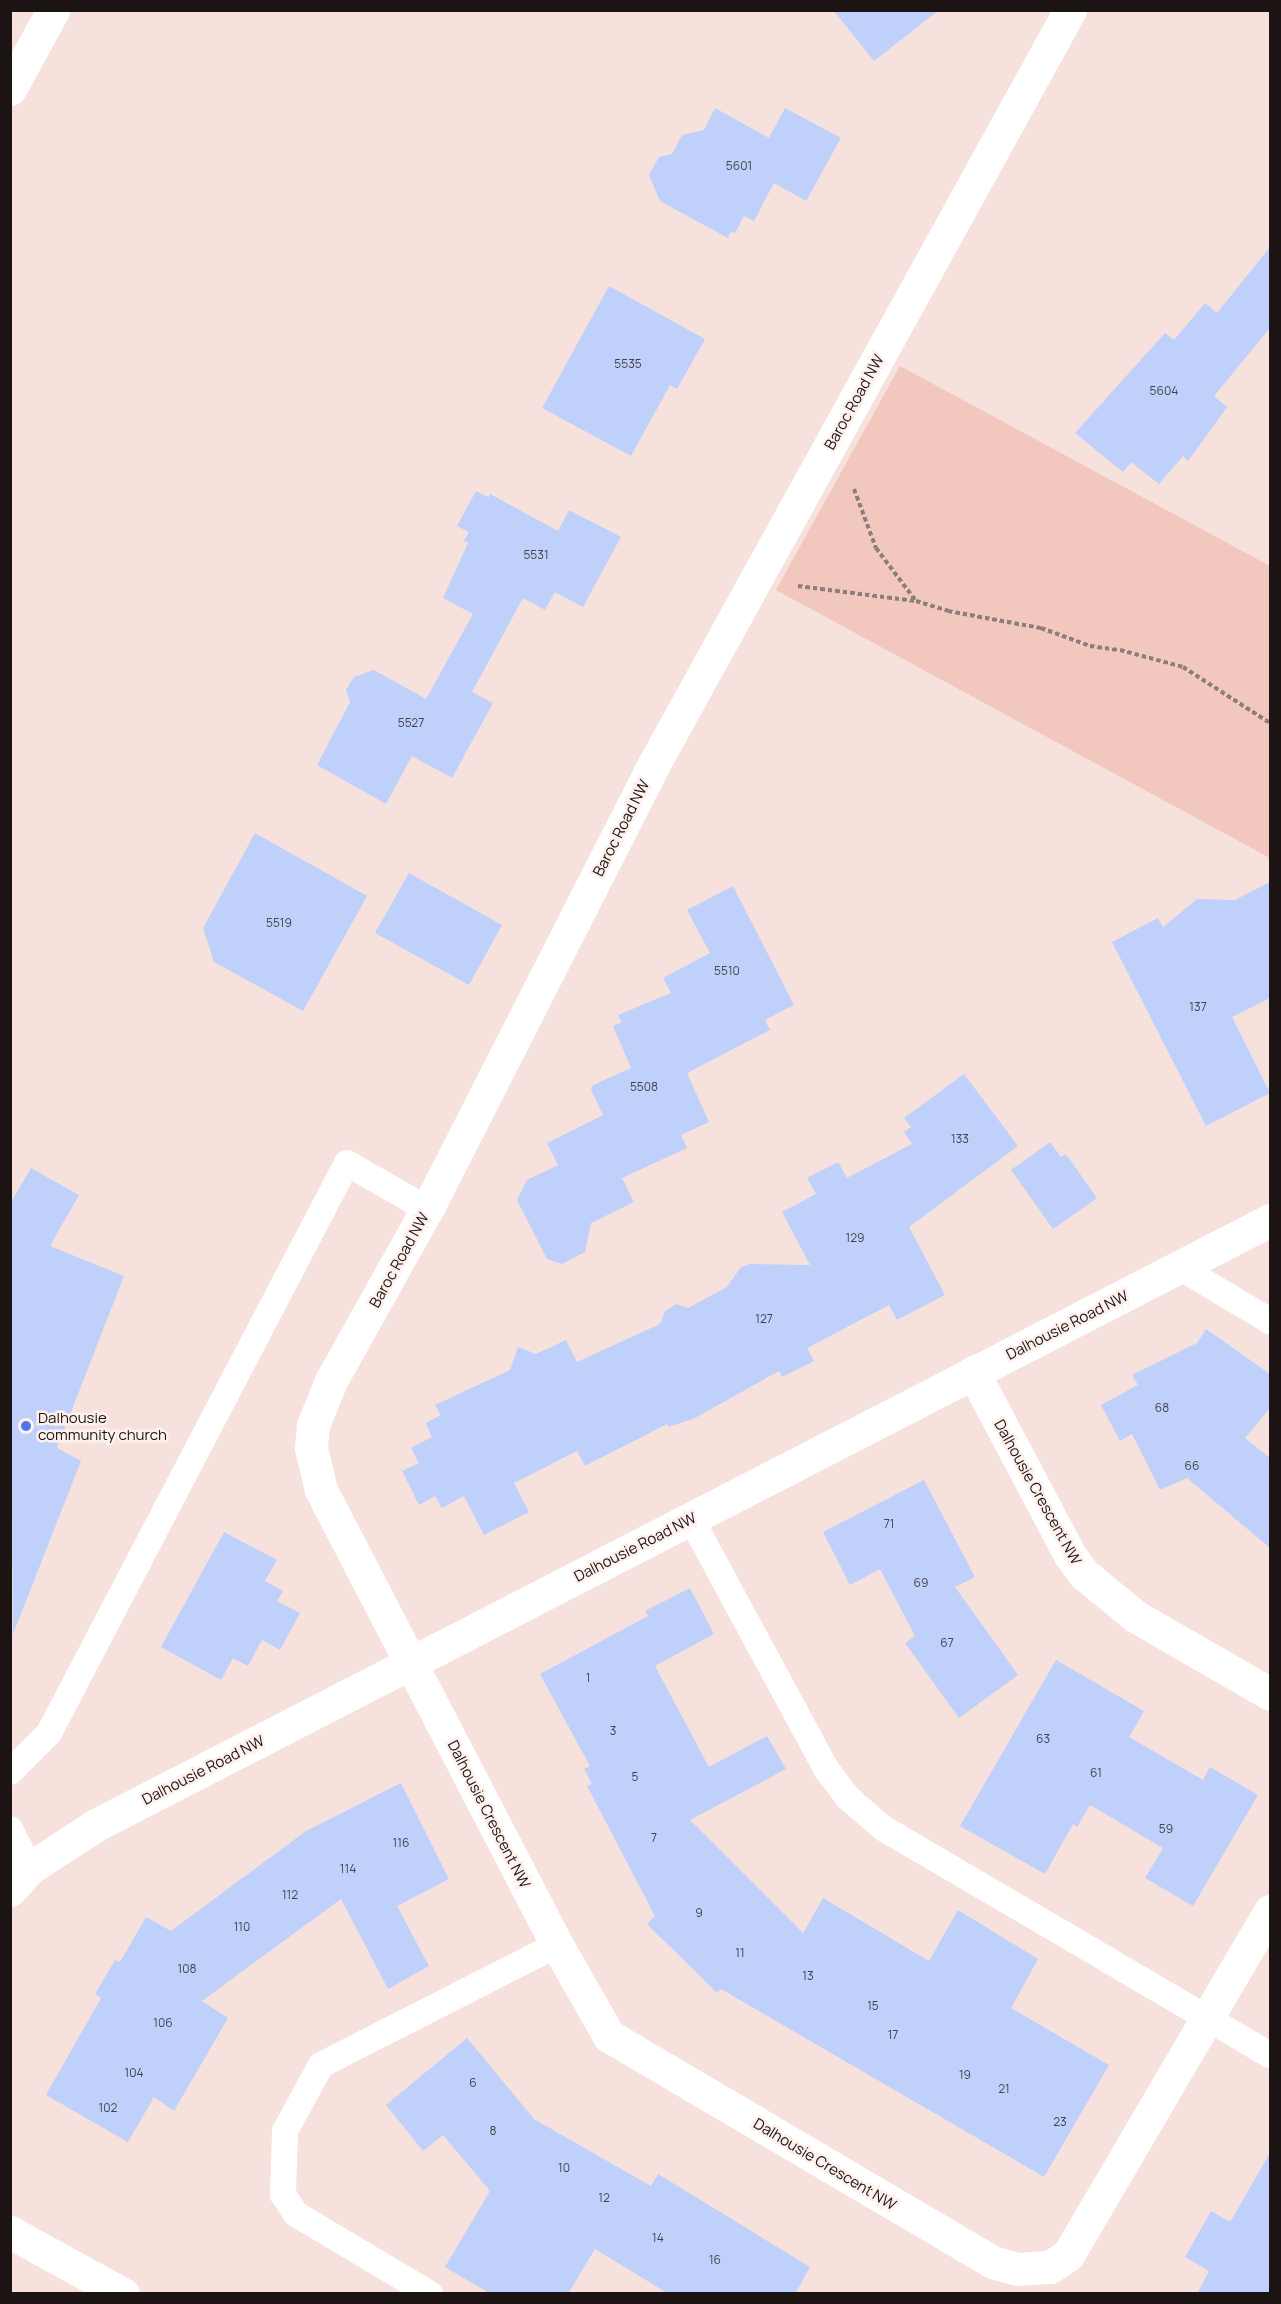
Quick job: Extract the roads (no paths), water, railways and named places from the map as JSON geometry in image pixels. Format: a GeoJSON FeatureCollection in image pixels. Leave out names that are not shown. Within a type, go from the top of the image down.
{"type":"FeatureCollection","features":[{"type":"Feature","properties":{"kind":"main road"},"geometry":{"type":"LineString","coordinates":[[10,88],[53,10]]}},
{"type":"Feature","properties":{"kind":"main road","name":"Baroc Road NW"},"geometry":{"type":"LineString","coordinates":[[411,1663],[321,1491],[311,1448],[313,1425],[327,1389],[427,1209],[654,764],[1070,10]]}},
{"type":"Feature","properties":{"kind":"main road","name":"Dalhousie Road NW"},"geometry":{"type":"LineString","coordinates":[[20,1879],[96,1825],[973,1372],[1181,1268],[1270,1220]]}},
{"type":"Feature","properties":{"kind":"main road","name":"Dalhousie Crescent NW"},"geometry":{"type":"LineString","coordinates":[[973,1372],[1084,1574],[1135,1616],[1270,1694]]}},
{"type":"Feature","properties":{"kind":"main road","name":"Dalhousie Crescent NW"},"geometry":{"type":"LineString","coordinates":[[411,1663],[557,1945],[609,2036],[992,2262],[1018,2269],[1050,2267],[1068,2256],[1270,1911]]}},
{"type":"Feature","properties":{"kind":"main road"},"geometry":{"type":"LineString","coordinates":[[10,2232],[123,2294]]}},
{"type":"Feature","properties":{"kind":"lane"},"geometry":{"type":"LineString","coordinates":[[10,1772],[49,1733],[347,1163],[427,1209]]}},
{"type":"Feature","properties":{"kind":"lane"},"geometry":{"type":"LineString","coordinates":[[1181,1268],[1270,1321]]}},
{"type":"Feature","properties":{"kind":"lane"},"geometry":{"type":"LineString","coordinates":[[690,1518],[827,1770],[847,1797],[883,1828],[1270,2055]]}},
{"type":"Feature","properties":{"kind":"lane"},"geometry":{"type":"LineString","coordinates":[[10,1829],[20,1879]]}},
{"type":"Feature","properties":{"kind":"lane"},"geometry":{"type":"LineString","coordinates":[[430,2294],[296,2214],[284,2195],[285,2131],[321,2065],[557,1945]]}},
{"type":"Feature","properties":{"kind":"place","name":"Dalhousie community church"},"geometry":{"type":"Point","coordinates":[26,1426]}}]}
